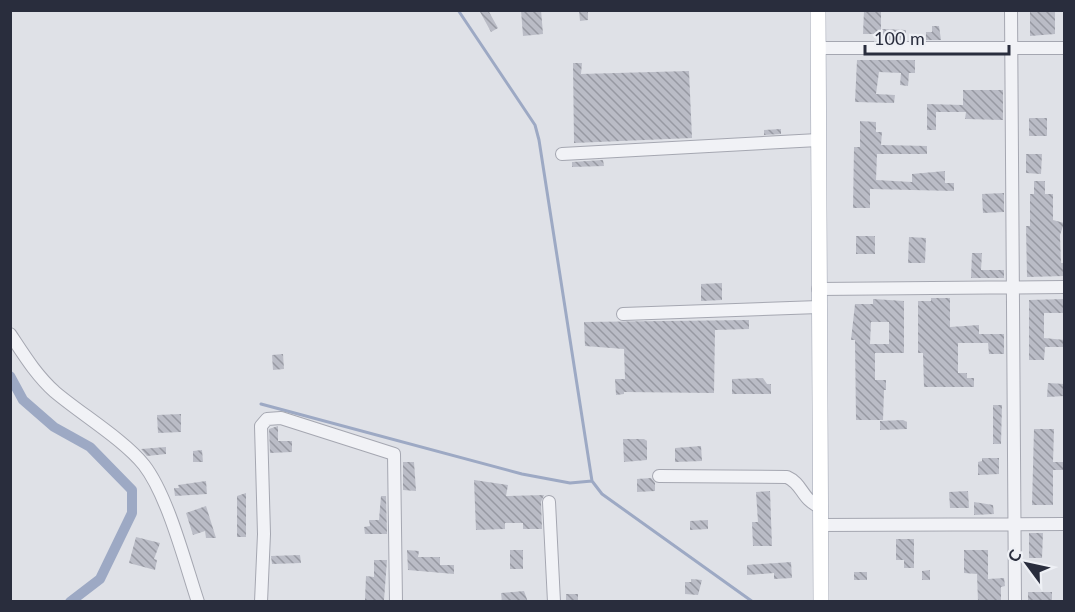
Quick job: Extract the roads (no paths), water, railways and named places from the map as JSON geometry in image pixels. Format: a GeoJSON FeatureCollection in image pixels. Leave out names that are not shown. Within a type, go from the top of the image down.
{"type":"FeatureCollection","features":[{"type":"Feature","properties":{"kind":"main road"},"geometry":{"type":"LineString","coordinates":[[818,10],[821,602]]}},
{"type":"Feature","properties":{"kind":"street"},"geometry":{"type":"LineString","coordinates":[[1011,10],[1015,602]]}},
{"type":"Feature","properties":{"kind":"street"},"geometry":{"type":"LineString","coordinates":[[818,48],[1065,48]]}},
{"type":"Feature","properties":{"kind":"street"},"geometry":{"type":"LineString","coordinates":[[562,154],[818,140]]}},
{"type":"Feature","properties":{"kind":"street"},"geometry":{"type":"LineString","coordinates":[[818,289],[1065,287]]}},
{"type":"Feature","properties":{"kind":"street"},"geometry":{"type":"LineString","coordinates":[[623,314],[819,307]]}},
{"type":"Feature","properties":{"kind":"street"},"geometry":{"type":"LineString","coordinates":[[10,334],[33,370],[53,390],[135,454],[146,467],[163,500],[198,602]]}},
{"type":"Feature","properties":{"kind":"street"},"geometry":{"type":"LineString","coordinates":[[261,602],[264,534],[261,426],[267,419],[281,418],[394,454],[396,602]]}},
{"type":"Feature","properties":{"kind":"street"},"geometry":{"type":"LineString","coordinates":[[659,476],[787,477],[796,482],[806,500],[820,507]]}},
{"type":"Feature","properties":{"kind":"street"},"geometry":{"type":"LineString","coordinates":[[549,502],[554,602]]}},
{"type":"Feature","properties":{"kind":"street"},"geometry":{"type":"LineString","coordinates":[[820,525],[1065,524]]}},
{"type":"Feature","properties":{"kind":"waterway"},"geometry":{"type":"LineString","coordinates":[[458,10],[535,125],[592,481],[602,494],[753,602]]}},
{"type":"Feature","properties":{"kind":"waterway"},"geometry":{"type":"LineString","coordinates":[[10,376],[23,400],[54,427],[90,447],[132,490],[132,513],[100,579],[70,602]]}},
{"type":"Feature","properties":{"kind":"waterway"},"geometry":{"type":"LineString","coordinates":[[261,404],[522,474],[570,483],[592,481]]}}]}
